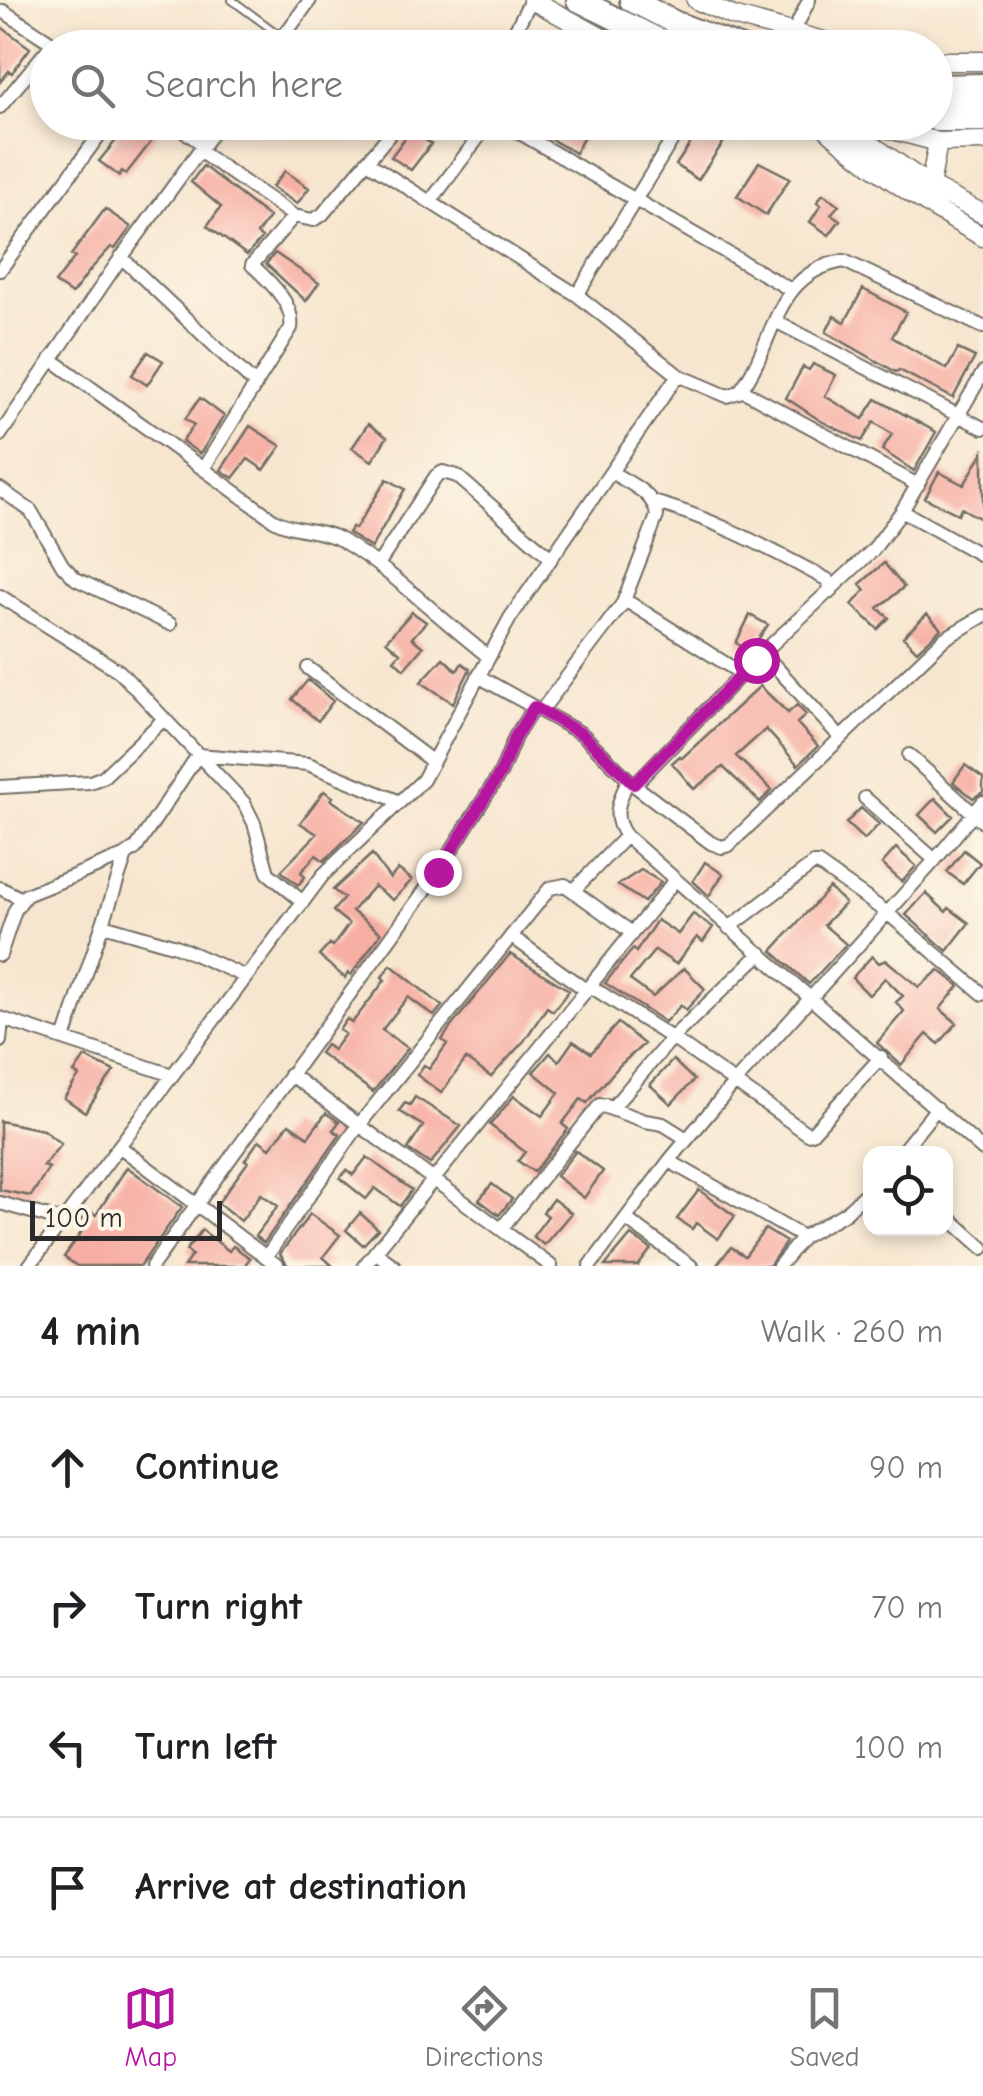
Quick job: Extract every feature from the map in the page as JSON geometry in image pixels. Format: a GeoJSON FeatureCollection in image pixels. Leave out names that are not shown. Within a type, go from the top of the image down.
{"type":"FeatureCollection","features":[{"type":"Feature","properties":{"kind":"highway"},"geometry":{"type":"LineString","coordinates":[[578,0],[639,30]]}},
{"type":"Feature","properties":{"kind":"highway"},"geometry":{"type":"LineString","coordinates":[[631,0],[694,30]]}},
{"type":"Feature","properties":{"kind":"highway"},"geometry":{"type":"LineString","coordinates":[[953,86],[983,85]]}},
{"type":"Feature","properties":{"kind":"highway"},"geometry":{"type":"LineString","coordinates":[[953,106],[983,105]]}},
{"type":"Feature","properties":{"kind":"main road"},"geometry":{"type":"LineString","coordinates":[[531,0],[587,30]]}},
{"type":"Feature","properties":{"kind":"main road"},"geometry":{"type":"LineString","coordinates":[[696,0],[782,30]]}},
{"type":"Feature","properties":{"kind":"main road"},"geometry":{"type":"LineString","coordinates":[[953,61],[983,60]]}},
{"type":"Feature","properties":{"kind":"main road"},"geometry":{"type":"LineString","coordinates":[[953,122],[983,122]]}},
{"type":"Feature","properties":{"kind":"main road"},"geometry":{"type":"LineString","coordinates":[[838,140],[926,194],[983,214]]}},
{"type":"Feature","properties":{"kind":"main road"},"geometry":{"type":"LineString","coordinates":[[863,140],[983,238]]}},
{"type":"Feature","properties":{"kind":"main road"},"geometry":{"type":"LineString","coordinates":[[930,140],[983,141]]}},
{"type":"Feature","properties":{"kind":"main road"},"geometry":{"type":"LineString","coordinates":[[926,194],[938,142]]}},
{"type":"Feature","properties":{"kind":"street"},"geometry":{"type":"LineString","coordinates":[[287,30],[310,0]]}},
{"type":"Feature","properties":{"kind":"street"},"geometry":{"type":"LineString","coordinates":[[515,30],[531,0]]}},
{"type":"Feature","properties":{"kind":"street"},"geometry":{"type":"LineString","coordinates":[[794,30],[808,0]]}},
{"type":"Feature","properties":{"kind":"street"},"geometry":{"type":"LineString","coordinates":[[5,8],[33,30]]}},
{"type":"Feature","properties":{"kind":"street"},"geometry":{"type":"LineString","coordinates":[[0,107],[30,74]]}},
{"type":"Feature","properties":{"kind":"street"},"geometry":{"type":"LineString","coordinates":[[0,270],[96,140]]}},
{"type":"Feature","properties":{"kind":"street"},"geometry":{"type":"LineString","coordinates":[[192,140],[294,216],[314,220],[385,140]]}},
{"type":"Feature","properties":{"kind":"street"},"geometry":{"type":"LineString","coordinates":[[0,435],[121,257],[207,140]]}},
{"type":"Feature","properties":{"kind":"street"},"geometry":{"type":"LineString","coordinates":[[430,202],[476,140]]}},
{"type":"Feature","properties":{"kind":"street"},"geometry":{"type":"LineString","coordinates":[[531,140],[791,290]]}},
{"type":"Feature","properties":{"kind":"street"},"geometry":{"type":"LineString","coordinates":[[576,295],[672,140]]}},
{"type":"Feature","properties":{"kind":"street"},"geometry":{"type":"LineString","coordinates":[[367,162],[576,295],[678,375],[727,396],[742,390],[791,290],[802,277],[844,260],[983,327]]}},
{"type":"Feature","properties":{"kind":"street"},"geometry":{"type":"LineString","coordinates":[[202,469],[293,322],[292,314],[269,282],[252,265],[294,216]]}},
{"type":"Feature","properties":{"kind":"street"},"geometry":{"type":"LineString","coordinates":[[121,257],[256,385]]}},
{"type":"Feature","properties":{"kind":"street"},"geometry":{"type":"LineString","coordinates":[[775,322],[983,428]]}},
{"type":"Feature","properties":{"kind":"street"},"geometry":{"type":"LineString","coordinates":[[51,360],[284,526],[330,536],[378,563],[489,657]]}},
{"type":"Feature","properties":{"kind":"street"},"geometry":{"type":"LineString","coordinates":[[983,373],[902,511],[873,550],[631,782],[616,812],[618,826],[626,836],[983,1150]]}},
{"type":"Feature","properties":{"kind":"street"},"geometry":{"type":"LineString","coordinates":[[29,1266],[322,876],[423,780],[510,618],[678,375]]}},
{"type":"Feature","properties":{"kind":"street"},"geometry":{"type":"LineString","coordinates":[[742,390],[918,485]]}},
{"type":"Feature","properties":{"kind":"street"},"geometry":{"type":"LineString","coordinates":[[378,563],[436,476],[450,472],[551,558]]}},
{"type":"Feature","properties":{"kind":"street"},"geometry":{"type":"LineString","coordinates":[[611,472],[654,502],[706,517],[828,580],[832,592]]}},
{"type":"Feature","properties":{"kind":"street"},"geometry":{"type":"LineString","coordinates":[[0,488],[31,511],[76,579],[170,624]]}},
{"type":"Feature","properties":{"kind":"street"},"geometry":{"type":"LineString","coordinates":[[152,1266],[434,878],[501,772],[515,737],[625,600],[657,516],[654,502]]}},
{"type":"Feature","properties":{"kind":"street"},"geometry":{"type":"LineString","coordinates":[[902,511],[983,556]]}},
{"type":"Feature","properties":{"kind":"street"},"geometry":{"type":"LineString","coordinates":[[0,596],[109,663],[250,812],[268,872],[303,902]]}},
{"type":"Feature","properties":{"kind":"street"},"geometry":{"type":"LineString","coordinates":[[625,600],[742,674]]}},
{"type":"Feature","properties":{"kind":"street"},"geometry":{"type":"LineString","coordinates":[[478,676],[582,734],[631,782],[710,843],[722,847],[729,845],[944,639],[983,616]]}},
{"type":"Feature","properties":{"kind":"street"},"geometry":{"type":"LineString","coordinates":[[763,653],[841,738]]}},
{"type":"Feature","properties":{"kind":"street"},"geometry":{"type":"LineString","coordinates":[[308,668],[433,762]]}},
{"type":"Feature","properties":{"kind":"street"},"geometry":{"type":"LineString","coordinates":[[0,787],[104,778],[164,719]]}},
{"type":"Feature","properties":{"kind":"street"},"geometry":{"type":"LineString","coordinates":[[198,754],[308,764],[400,802]]}},
{"type":"Feature","properties":{"kind":"street"},"geometry":{"type":"LineString","coordinates":[[0,955],[22,899],[126,855],[146,837],[198,754]]}},
{"type":"Feature","properties":{"kind":"street"},"geometry":{"type":"LineString","coordinates":[[910,755],[978,818]]}},
{"type":"Feature","properties":{"kind":"street"},"geometry":{"type":"LineString","coordinates":[[865,798],[935,860]]}},
{"type":"Feature","properties":{"kind":"street"},"geometry":{"type":"LineString","coordinates":[[590,1266],[735,1082],[886,912],[978,818],[983,802]]}},
{"type":"Feature","properties":{"kind":"street"},"geometry":{"type":"LineString","coordinates":[[573,891],[626,836]]}},
{"type":"Feature","properties":{"kind":"street"},"geometry":{"type":"LineString","coordinates":[[64,1039],[126,855]]}},
{"type":"Feature","properties":{"kind":"street"},"geometry":{"type":"LineString","coordinates":[[730,928],[813,864],[831,871],[886,912],[983,994]]}},
{"type":"Feature","properties":{"kind":"street"},"geometry":{"type":"LineString","coordinates":[[364,1266],[676,880]]}},
{"type":"Feature","properties":{"kind":"street"},"geometry":{"type":"LineString","coordinates":[[266,1257],[359,1125],[550,888],[565,884],[632,934]]}},
{"type":"Feature","properties":{"kind":"street"},"geometry":{"type":"LineString","coordinates":[[0,888],[22,899]]}},
{"type":"Feature","properties":{"kind":"street"},"geometry":{"type":"LineString","coordinates":[[103,925],[176,946],[246,977]]}},
{"type":"Feature","properties":{"kind":"street"},"geometry":{"type":"LineString","coordinates":[[511,936],[672,1038],[804,1132],[812,1133],[881,1057]]}},
{"type":"Feature","properties":{"kind":"street"},"geometry":{"type":"LineString","coordinates":[[501,1230],[596,1106],[614,1107],[672,1038],[761,953]]}},
{"type":"Feature","properties":{"kind":"street"},"geometry":{"type":"LineString","coordinates":[[0,1041],[1,1018],[172,1075]]}},
{"type":"Feature","properties":{"kind":"street"},"geometry":{"type":"LineString","coordinates":[[290,1074],[551,1266]]}},
{"type":"Feature","properties":{"kind":"street"},"geometry":{"type":"LineString","coordinates":[[606,1105],[634,1118],[663,1124],[687,1139]]}},
{"type":"Feature","properties":{"kind":"street"},"geometry":{"type":"LineString","coordinates":[[906,1146],[936,1108]]}},
{"type":"Feature","properties":{"kind":"street"},"geometry":{"type":"LineString","coordinates":[[119,1146],[278,1266]]}},
{"type":"Feature","properties":{"kind":"street"},"geometry":{"type":"LineString","coordinates":[[669,1161],[803,1237]]}},
{"type":"Feature","properties":{"kind":"street"},"geometry":{"type":"LineString","coordinates":[[779,1266],[803,1237],[845,1213],[863,1196]]}},
{"type":"Feature","properties":{"kind":"street"},"geometry":{"type":"LineString","coordinates":[[0,1203],[63,1220]]}},
{"type":"Feature","properties":{"kind":"street"},"geometry":{"type":"LineString","coordinates":[[626,1219],[691,1266]]}},
{"type":"Feature","properties":{"kind":"street"},"geometry":{"type":"LineString","coordinates":[[953,1221],[983,1248]]}},
{"type":"Feature","properties":{"kind":"street"},"geometry":{"type":"LineString","coordinates":[[375,1252],[394,1266]]}},
{"type":"Feature","properties":{"kind":"lane"},"geometry":{"type":"LineString","coordinates":[[232,0],[265,30]]}},
{"type":"Feature","properties":{"kind":"building"},"geometry":{"type":"Polygon","coordinates":[[[0,26],[30,48],[12,73],[9,71],[0,82],[0,26]]]}},
{"type":"Feature","properties":{"kind":"building"},"geometry":{"type":"Polygon","coordinates":[[[116,140],[153,140],[126,174],[122,171],[119,176],[99,161],[116,140]]]}},
{"type":"Feature","properties":{"kind":"building"},"geometry":{"type":"Polygon","coordinates":[[[404,140],[425,140],[431,144],[411,170],[391,157],[404,140]]]}},
{"type":"Feature","properties":{"kind":"building"},"geometry":{"type":"Polygon","coordinates":[[[553,140],[582,140],[575,153],[553,140]]]}},
{"type":"Feature","properties":{"kind":"building"},"geometry":{"type":"Polygon","coordinates":[[[693,140],[725,140],[698,180],[676,165],[693,140]]]}},
{"type":"Feature","properties":{"kind":"building"},"geometry":{"type":"Polygon","coordinates":[[[759,162],[790,178],[766,215],[737,196],[759,162]]]}},
{"type":"Feature","properties":{"kind":"building"},"geometry":{"type":"Polygon","coordinates":[[[203,166],[269,217],[257,234],[262,238],[247,255],[207,226],[221,207],[191,182],[203,166]]]}},
{"type":"Feature","properties":{"kind":"building"},"geometry":{"type":"Polygon","coordinates":[[[285,171],[309,188],[297,204],[272,187],[285,171]]]}},
{"type":"Feature","properties":{"kind":"building"},"geometry":{"type":"Polygon","coordinates":[[[823,194],[839,205],[831,214],[840,220],[829,235],[810,222],[823,194]]]}},
{"type":"Feature","properties":{"kind":"building"},"geometry":{"type":"Polygon","coordinates":[[[105,209],[131,227],[72,294],[55,283],[105,209]]]}},
{"type":"Feature","properties":{"kind":"building"},"geometry":{"type":"Polygon","coordinates":[[[275,253],[319,283],[306,301],[266,264],[275,253]]]}},
{"type":"Feature","properties":{"kind":"building"},"geometry":{"type":"Polygon","coordinates":[[[863,289],[906,312],[892,337],[910,348],[947,369],[958,349],[975,357],[953,398],[899,370],[896,372],[826,332],[834,316],[845,322],[863,289]]]}},
{"type":"Feature","properties":{"kind":"building"},"geometry":{"type":"Polygon","coordinates":[[[148,352],[163,361],[147,385],[132,375],[148,352]]]}},
{"type":"Feature","properties":{"kind":"building"},"geometry":{"type":"Polygon","coordinates":[[[813,364],[836,375],[825,396],[863,419],[876,399],[936,432],[914,471],[882,450],[892,434],[874,422],[862,441],[786,398],[803,367],[809,370],[813,364]]]}},
{"type":"Feature","properties":{"kind":"building"},"geometry":{"type":"Polygon","coordinates":[[[200,398],[224,416],[200,454],[182,441],[194,425],[185,419],[200,398]]]}},
{"type":"Feature","properties":{"kind":"building"},"geometry":{"type":"Polygon","coordinates":[[[368,424],[387,437],[372,461],[352,448],[368,424]]]}},
{"type":"Feature","properties":{"kind":"building"},"geometry":{"type":"Polygon","coordinates":[[[250,426],[281,446],[264,470],[248,459],[233,478],[221,470],[250,426]]]}},
{"type":"Feature","properties":{"kind":"building"},"geometry":{"type":"Polygon","coordinates":[[[983,452],[983,520],[961,508],[958,514],[925,498],[939,472],[964,485],[983,452]]]}},
{"type":"Feature","properties":{"kind":"building"},"geometry":{"type":"Polygon","coordinates":[[[387,479],[405,489],[371,548],[348,533],[352,527],[355,529],[387,479]]]}},
{"type":"Feature","properties":{"kind":"building"},"geometry":{"type":"Polygon","coordinates":[[[884,563],[904,587],[878,608],[889,618],[878,629],[852,605],[865,590],[860,584],[884,563]]]}},
{"type":"Feature","properties":{"kind":"building"},"geometry":{"type":"Polygon","coordinates":[[[412,612],[426,622],[412,638],[423,647],[404,669],[394,660],[400,653],[386,641],[412,612]]]}},
{"type":"Feature","properties":{"kind":"building"},"geometry":{"type":"Polygon","coordinates":[[[927,614],[941,629],[917,651],[903,637],[927,614]]]}},
{"type":"Feature","properties":{"kind":"building"},"geometry":{"type":"Polygon","coordinates":[[[750,615],[768,625],[750,651],[736,643],[750,615]]]}},
{"type":"Feature","properties":{"kind":"building"},"geometry":{"type":"Polygon","coordinates":[[[443,658],[457,671],[462,663],[470,669],[453,703],[421,682],[443,658]]]}},
{"type":"Feature","properties":{"kind":"building"},"geometry":{"type":"Polygon","coordinates":[[[308,680],[333,701],[318,721],[292,699],[308,680]]]}},
{"type":"Feature","properties":{"kind":"building"},"geometry":{"type":"Polygon","coordinates":[[[760,686],[788,713],[797,705],[806,715],[797,723],[818,746],[798,765],[766,729],[736,756],[772,790],[760,802],[723,767],[694,789],[672,763],[760,686]]]}},
{"type":"Feature","properties":{"kind":"building"},"geometry":{"type":"Polygon","coordinates":[[[965,765],[983,778],[983,792],[973,798],[953,782],[965,765]]]}},
{"type":"Feature","properties":{"kind":"building"},"geometry":{"type":"Polygon","coordinates":[[[324,791],[364,822],[324,861],[316,855],[301,872],[305,877],[298,885],[281,871],[317,834],[300,823],[324,791]]]}},
{"type":"Feature","properties":{"kind":"building"},"geometry":{"type":"Polygon","coordinates":[[[935,798],[953,816],[937,832],[919,815],[935,798]]]}},
{"type":"Feature","properties":{"kind":"building"},"geometry":{"type":"Polygon","coordinates":[[[861,808],[879,824],[864,840],[846,823],[861,808]]]}},
{"type":"Feature","properties":{"kind":"building"},"geometry":{"type":"Polygon","coordinates":[[[896,848],[916,866],[902,882],[882,864],[896,848]]]}},
{"type":"Feature","properties":{"kind":"building"},"geometry":{"type":"Polygon","coordinates":[[[964,850],[980,863],[963,884],[947,872],[964,850]]]}},
{"type":"Feature","properties":{"kind":"building"},"geometry":{"type":"Polygon","coordinates":[[[372,854],[390,879],[398,869],[412,880],[393,900],[374,886],[352,911],[381,933],[345,978],[319,956],[330,944],[333,946],[349,924],[333,911],[344,898],[333,890],[372,854]]]}},
{"type":"Feature","properties":{"kind":"building"},"geometry":{"type":"Polygon","coordinates":[[[705,862],[723,874],[709,896],[693,881],[705,862]]]}},
{"type":"Feature","properties":{"kind":"building"},"geometry":{"type":"Polygon","coordinates":[[[641,870],[661,882],[644,902],[618,885],[641,870]]]}},
{"type":"Feature","properties":{"kind":"building"},"geometry":{"type":"Polygon","coordinates":[[[829,888],[845,903],[824,925],[846,944],[809,984],[772,951],[829,888]]]}},
{"type":"Feature","properties":{"kind":"building"},"geometry":{"type":"Polygon","coordinates":[[[926,893],[946,912],[949,908],[969,923],[947,951],[906,915],[926,893]]]}},
{"type":"Feature","properties":{"kind":"building"},"geometry":{"type":"Polygon","coordinates":[[[693,914],[713,927],[703,942],[697,937],[676,964],[655,950],[630,980],[653,997],[684,968],[705,989],[686,1010],[681,1005],[665,1022],[605,983],[633,949],[636,952],[657,920],[678,934],[693,914]]]}},
{"type":"Feature","properties":{"kind":"building"},"geometry":{"type":"Polygon","coordinates":[[[510,954],[569,990],[553,1011],[547,1007],[524,1041],[491,1077],[466,1059],[441,1093],[417,1075],[424,1065],[429,1069],[447,1044],[442,1040],[450,1028],[510,954]]]}},
{"type":"Feature","properties":{"kind":"building"},"geometry":{"type":"Polygon","coordinates":[[[872,956],[879,963],[886,960],[919,987],[939,970],[959,986],[940,1009],[957,1023],[939,1044],[927,1034],[901,1065],[877,1043],[904,1011],[896,1002],[903,996],[885,978],[869,995],[852,978],[872,956]]]}},
{"type":"Feature","properties":{"kind":"building"},"geometry":{"type":"Polygon","coordinates":[[[391,965],[442,1006],[434,1016],[408,997],[382,1030],[408,1048],[373,1092],[320,1053],[326,1045],[333,1050],[345,1034],[339,1030],[347,1019],[352,1023],[385,980],[382,977],[391,965]]]}},
{"type":"Feature","properties":{"kind":"building"},"geometry":{"type":"Polygon","coordinates":[[[618,1023],[644,1044],[587,1103],[581,1099],[562,1124],[568,1129],[534,1172],[518,1161],[525,1152],[490,1125],[514,1096],[542,1116],[559,1093],[533,1072],[550,1053],[559,1061],[573,1041],[591,1053],[618,1023]]]}},
{"type":"Feature","properties":{"kind":"building"},"geometry":{"type":"Polygon","coordinates":[[[85,1057],[114,1071],[85,1112],[64,1098],[79,1076],[74,1073],[85,1057]]]}},
{"type":"Feature","properties":{"kind":"building"},"geometry":{"type":"Polygon","coordinates":[[[673,1060],[694,1080],[671,1104],[650,1085],[673,1060]]]}},
{"type":"Feature","properties":{"kind":"building"},"geometry":{"type":"Polygon","coordinates":[[[415,1097],[461,1126],[430,1164],[408,1149],[423,1126],[399,1111],[415,1097]]]}},
{"type":"Feature","properties":{"kind":"building"},"geometry":{"type":"Polygon","coordinates":[[[326,1113],[339,1122],[333,1130],[340,1135],[264,1243],[255,1236],[278,1206],[261,1194],[241,1221],[218,1203],[259,1140],[270,1148],[289,1124],[308,1137],[326,1113]]]}},
{"type":"Feature","properties":{"kind":"building"},"geometry":{"type":"Polygon","coordinates":[[[0,1121],[43,1130],[61,1144],[43,1166],[49,1168],[31,1196],[0,1190],[0,1121]]]}},
{"type":"Feature","properties":{"kind":"building"},"geometry":{"type":"Polygon","coordinates":[[[576,1151],[603,1171],[584,1198],[556,1176],[576,1151]]]}},
{"type":"Feature","properties":{"kind":"building"},"geometry":{"type":"Polygon","coordinates":[[[367,1157],[412,1190],[400,1206],[375,1188],[366,1199],[340,1178],[347,1170],[353,1175],[367,1157]]]}},
{"type":"Feature","properties":{"kind":"building"},"geometry":{"type":"Polygon","coordinates":[[[127,1167],[182,1207],[140,1266],[77,1266],[64,1257],[85,1227],[79,1223],[88,1210],[96,1215],[127,1167]]]}},
{"type":"Feature","properties":{"kind":"building"},"geometry":{"type":"Polygon","coordinates":[[[492,1184],[512,1199],[499,1215],[479,1200],[492,1184]]]}},
{"type":"Feature","properties":{"kind":"building"},"geometry":{"type":"Polygon","coordinates":[[[699,1190],[735,1216],[718,1239],[696,1223],[692,1229],[677,1219],[699,1190]]]}},
{"type":"Feature","properties":{"kind":"building"},"geometry":{"type":"Polygon","coordinates":[[[553,1199],[571,1213],[544,1245],[533,1236],[548,1216],[543,1212],[553,1199]]]}},
{"type":"Feature","properties":{"kind":"building"},"geometry":{"type":"Polygon","coordinates":[[[360,1213],[378,1229],[363,1245],[346,1230],[360,1213]]]}},
{"type":"Feature","properties":{"kind":"building"},"geometry":{"type":"Polygon","coordinates":[[[310,1214],[340,1235],[323,1257],[333,1266],[288,1266],[280,1254],[310,1214]]]}},
{"type":"Feature","properties":{"kind":"building"},"geometry":{"type":"Polygon","coordinates":[[[765,1229],[786,1242],[769,1266],[716,1266],[731,1247],[745,1256],[765,1229]]]}},
{"type":"Feature","properties":{"kind":"building"},"geometry":{"type":"Polygon","coordinates":[[[202,1230],[229,1251],[233,1246],[250,1258],[244,1266],[184,1266],[192,1255],[186,1250],[202,1230]]]}},
{"type":"Feature","properties":{"kind":"building"},"geometry":{"type":"Polygon","coordinates":[[[631,1235],[651,1249],[638,1266],[605,1266],[631,1235]]]}},
{"type":"Feature","properties":{"kind":"route"},"geometry":{"type":"LineString","coordinates":[[438,872],[501,772],[515,737],[534,707],[582,734],[634,784],[756,660]]}}]}
